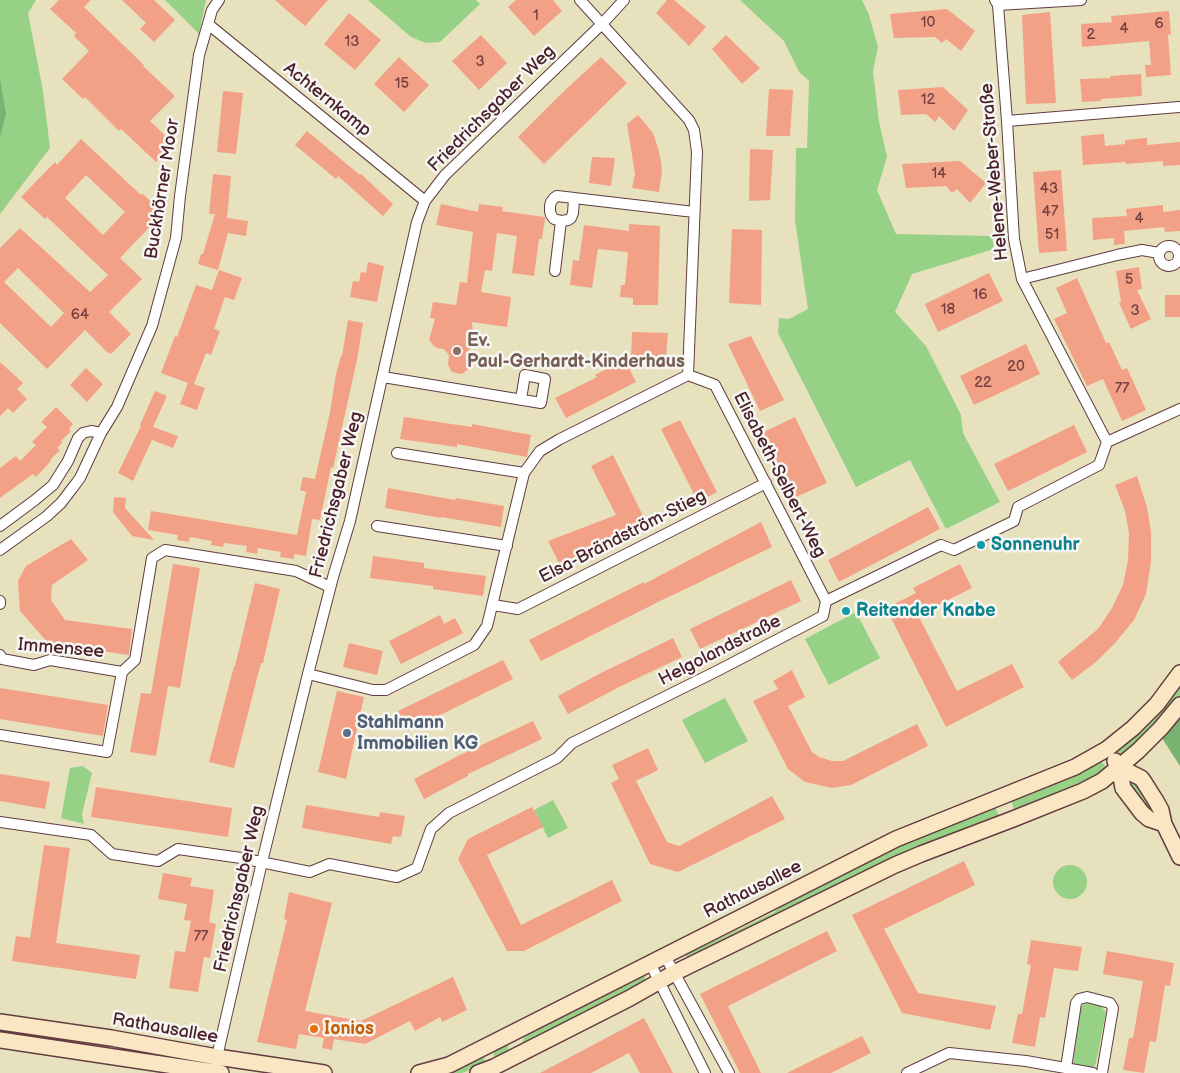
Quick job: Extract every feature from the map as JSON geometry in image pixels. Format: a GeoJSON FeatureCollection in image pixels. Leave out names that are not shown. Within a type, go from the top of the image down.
{"type":"FeatureCollection","features":[{"type":"Feature","properties":{"kind":"main road","name":"Rathausallee"},"geometry":{"type":"LineString","coordinates":[[419,1073],[449,1065],[896,839],[1075,767],[1121,739],[1146,716],[1180,673]]}},
{"type":"Feature","properties":{"kind":"main road"},"geometry":{"type":"LineString","coordinates":[[478,1073],[494,1067],[630,998],[674,973],[895,865],[1083,791],[1102,781],[1138,751],[1180,705]]}},
{"type":"Feature","properties":{"kind":"main road"},"geometry":{"type":"LineString","coordinates":[[1107,749],[1119,766],[1141,778],[1156,800],[1164,824],[1180,857]]}},
{"type":"Feature","properties":{"kind":"main road"},"geometry":{"type":"LineString","coordinates":[[1119,766],[1122,788],[1142,813],[1149,819],[1164,824]]}},
{"type":"Feature","properties":{"kind":"main road","name":"Rathausallee"},"geometry":{"type":"LineString","coordinates":[[0,1022],[324,1073]]}},
{"type":"Feature","properties":{"kind":"main road","name":"Rathausallee"},"geometry":{"type":"LineString","coordinates":[[0,1040],[216,1073]]}},
{"type":"Feature","properties":{"kind":"street"},"geometry":{"type":"LineString","coordinates":[[308,674],[373,690],[386,690],[474,646],[488,626],[524,474],[540,451],[560,439],[688,375],[697,152],[694,130],[689,120],[580,0]]}},
{"type":"Feature","properties":{"kind":"street","name":"Friedrichsgaber Weg"},"geometry":{"type":"LineString","coordinates":[[216,1073],[217,1057],[262,862],[330,587],[350,521],[417,222],[425,201],[445,175],[602,24],[624,0]]}},
{"type":"Feature","properties":{"kind":"street"},"geometry":{"type":"LineString","coordinates":[[996,3],[1081,0]]}},
{"type":"Feature","properties":{"kind":"street","name":"Buckhörner Moor"},"geometry":{"type":"LineString","coordinates":[[0,550],[61,503],[80,478],[101,433],[117,406],[152,326],[176,238],[199,55],[212,10],[217,1]]}},
{"type":"Feature","properties":{"kind":"street","name":"Helene-Weber-Straße"},"geometry":{"type":"LineString","coordinates":[[996,3],[1007,121],[1014,239],[1022,279],[1107,442]]}},
{"type":"Feature","properties":{"kind":"street","name":"Achternkamp"},"geometry":{"type":"LineString","coordinates":[[208,24],[425,201]]}},
{"type":"Feature","properties":{"kind":"street"},"geometry":{"type":"LineString","coordinates":[[1007,121],[1179,106]]}},
{"type":"Feature","properties":{"kind":"street"},"geometry":{"type":"LineString","coordinates":[[574,199],[571,218],[561,221],[554,219],[551,215],[550,206],[557,196],[694,212]]}},
{"type":"Feature","properties":{"kind":"street"},"geometry":{"type":"LineString","coordinates":[[555,271],[561,221]]}},
{"type":"Feature","properties":{"kind":"street"},"geometry":{"type":"LineString","coordinates":[[1022,279],[1117,254],[1142,250],[1159,253]]}},
{"type":"Feature","properties":{"kind":"street","name":"Elisabeth-Selbert-Weg"},"geometry":{"type":"LineString","coordinates":[[688,375],[715,385],[826,602]]}},
{"type":"Feature","properties":{"kind":"street"},"geometry":{"type":"LineString","coordinates":[[382,377],[521,399]]}},
{"type":"Feature","properties":{"kind":"street"},"geometry":{"type":"LineString","coordinates":[[1107,442],[1180,409]]}},
{"type":"Feature","properties":{"kind":"street"},"geometry":{"type":"LineString","coordinates":[[0,526],[47,491],[68,461],[78,438],[91,431],[101,433]]}},
{"type":"Feature","properties":{"kind":"street","name":"Helgolandstraße"},"geometry":{"type":"LineString","coordinates":[[262,862],[310,872],[329,864],[397,877],[417,868],[431,829],[449,813],[557,758],[572,743],[718,671],[823,616],[826,602],[941,544],[954,550],[1014,521],[1018,507],[1099,465],[1107,442]]}},
{"type":"Feature","properties":{"kind":"street"},"geometry":{"type":"LineString","coordinates":[[397,452],[524,474]]}},
{"type":"Feature","properties":{"kind":"street"},"geometry":{"type":"LineString","coordinates":[[57,479],[71,490]]}},
{"type":"Feature","properties":{"kind":"street","name":"Elsa-Brändström-Stieg"},"geometry":{"type":"LineString","coordinates":[[493,605],[518,609],[766,483]]}},
{"type":"Feature","properties":{"kind":"street"},"geometry":{"type":"LineString","coordinates":[[378,526],[507,546]]}},
{"type":"Feature","properties":{"kind":"street"},"geometry":{"type":"LineString","coordinates":[[0,735],[107,752],[122,672],[136,660],[152,558],[166,550],[296,571],[330,587]]}},
{"type":"Feature","properties":{"kind":"street","name":"Immensee"},"geometry":{"type":"LineString","coordinates":[[0,655],[2,659],[34,665],[50,660],[122,672]]}},
{"type":"Feature","properties":{"kind":"street"},"geometry":{"type":"LineString","coordinates":[[0,822],[91,835],[112,854],[158,861],[178,849],[262,862]]}},
{"type":"Feature","properties":{"kind":"street"},"geometry":{"type":"LineString","coordinates":[[665,956],[729,1073]]}},
{"type":"Feature","properties":{"kind":"street"},"geometry":{"type":"LineString","coordinates":[[650,963],[705,1073]]}},
{"type":"Feature","properties":{"kind":"street"},"geometry":{"type":"LineString","coordinates":[[1066,1068],[1076,1003],[1079,999],[1087,997],[1105,1000],[1113,1008],[1102,1073]]}},
{"type":"Feature","properties":{"kind":"street"},"geometry":{"type":"LineString","coordinates":[[907,1073],[949,1053],[1026,1061],[1094,1073]]}},
{"type":"Feature","properties":{"kind":"green space"},"geometry":{"type":"Polygon","coordinates":[[[0,0],[36,0],[28,13],[43,91],[50,148],[0,214],[0,0]]]}},
{"type":"Feature","properties":{"kind":"green space"},"geometry":{"type":"Polygon","coordinates":[[[165,0],[206,0],[199,34],[165,0]]]}},
{"type":"Feature","properties":{"kind":"green space"},"geometry":{"type":"Polygon","coordinates":[[[368,0],[476,0],[480,4],[440,42],[426,43],[411,37],[368,0]]]}},
{"type":"Feature","properties":{"kind":"green space"},"geometry":{"type":"Polygon","coordinates":[[[740,0],[862,0],[869,15],[878,47],[873,71],[879,122],[887,157],[877,190],[896,234],[992,236],[994,249],[912,274],[895,312],[926,346],[961,415],[963,433],[1000,502],[946,529],[910,460],[856,487],[778,333],[779,318],[789,319],[808,309],[795,220],[796,148],[807,148],[809,81],[799,72],[784,41],[740,0]]]}},
{"type":"Feature","properties":{"kind":"green space"},"geometry":{"type":"Polygon","coordinates":[[[0,79],[6,114],[0,137],[0,79]]]}},
{"type":"Feature","properties":{"kind":"green space"},"geometry":{"type":"Polygon","coordinates":[[[856,612],[880,658],[829,685],[805,639],[856,612]]]}},
{"type":"Feature","properties":{"kind":"green space"},"geometry":{"type":"Polygon","coordinates":[[[1180,684],[1180,697],[1173,707],[1122,757],[1118,755],[1120,748],[1143,730],[1167,703],[1180,684]]]}},
{"type":"Feature","properties":{"kind":"green space"},"geometry":{"type":"Polygon","coordinates":[[[725,698],[748,741],[705,763],[682,720],[725,698]]]}},
{"type":"Feature","properties":{"kind":"green space"},"geometry":{"type":"Polygon","coordinates":[[[1180,719],[1180,766],[1162,738],[1180,719]]]}},
{"type":"Feature","properties":{"kind":"green space"},"geometry":{"type":"Polygon","coordinates":[[[1094,762],[1101,762],[1105,765],[1104,770],[1099,776],[1075,788],[1015,812],[1010,798],[1094,762]]]}},
{"type":"Feature","properties":{"kind":"green space"},"geometry":{"type":"Polygon","coordinates":[[[83,766],[92,773],[82,814],[84,824],[61,818],[70,768],[83,766]]]}},
{"type":"Feature","properties":{"kind":"green space"},"geometry":{"type":"Polygon","coordinates":[[[1124,776],[1134,782],[1155,817],[1153,818],[1124,776]]]}},
{"type":"Feature","properties":{"kind":"green space"},"geometry":{"type":"Polygon","coordinates":[[[553,800],[568,828],[548,838],[534,810],[553,800]]]}},
{"type":"Feature","properties":{"kind":"green space"},"geometry":{"type":"Polygon","coordinates":[[[995,807],[1000,818],[689,961],[686,955],[775,912],[780,905],[886,850],[995,807]]]}},
{"type":"Feature","properties":{"kind":"green space"},"geometry":{"type":"Polygon","coordinates":[[[1070,865],[1077,866],[1082,870],[1086,875],[1086,889],[1082,894],[1077,898],[1070,899],[1063,898],[1058,894],[1054,889],[1053,882],[1054,875],[1058,870],[1063,866],[1070,865]]]}},
{"type":"Feature","properties":{"kind":"green space"},"geometry":{"type":"Polygon","coordinates":[[[642,975],[645,977],[645,980],[642,982],[522,1045],[524,1038],[529,1033],[642,975]]]}},
{"type":"Feature","properties":{"kind":"green space"},"geometry":{"type":"Polygon","coordinates":[[[1088,1003],[1100,1005],[1106,1012],[1096,1063],[1091,1069],[1076,1066],[1073,1063],[1081,1007],[1088,1003]]]}},
{"type":"Feature","properties":{"kind":"green space"},"geometry":{"type":"Polygon","coordinates":[[[510,1040],[508,1048],[510,1052],[496,1059],[491,1049],[510,1040]]]}},
{"type":"Feature","properties":{"kind":"green space"},"geometry":{"type":"Polygon","coordinates":[[[482,1054],[486,1063],[478,1067],[462,1073],[437,1073],[482,1054]]]}},
{"type":"Feature","properties":{"kind":"building"},"geometry":{"type":"Polygon","coordinates":[[[59,0],[91,0],[84,7],[175,96],[150,121],[174,144],[156,162],[121,129],[119,131],[85,97],[83,99],[62,79],[89,51],[74,36],[76,33],[50,9],[59,0]]]}},
{"type":"Feature","properties":{"kind":"building"},"geometry":{"type":"Polygon","coordinates":[[[122,0],[154,0],[175,20],[154,42],[140,29],[146,23],[122,0]]]}},
{"type":"Feature","properties":{"kind":"building"},"geometry":{"type":"Polygon","coordinates":[[[275,0],[328,0],[305,26],[275,0]]]}},
{"type":"Feature","properties":{"kind":"building"},"geometry":{"type":"Polygon","coordinates":[[[516,0],[553,0],[562,11],[534,36],[508,7],[516,0]]]}},
{"type":"Feature","properties":{"kind":"building"},"geometry":{"type":"Polygon","coordinates":[[[667,0],[674,0],[706,27],[689,46],[656,13],[667,0]]]}},
{"type":"Feature","properties":{"kind":"building"},"geometry":{"type":"Polygon","coordinates":[[[947,9],[975,31],[961,51],[946,39],[942,43],[935,37],[894,38],[890,14],[947,9]]]}},
{"type":"Feature","properties":{"kind":"building"},"geometry":{"type":"Polygon","coordinates":[[[1169,11],[1171,34],[1168,35],[1171,75],[1146,77],[1145,65],[1151,65],[1149,41],[1082,47],[1081,24],[1112,22],[1111,16],[1169,11]]]}},
{"type":"Feature","properties":{"kind":"building"},"geometry":{"type":"Polygon","coordinates":[[[1050,12],[1056,103],[1026,104],[1022,15],[1050,12]]]}},
{"type":"Feature","properties":{"kind":"building"},"geometry":{"type":"Polygon","coordinates":[[[349,13],[381,40],[355,70],[324,44],[349,13]]]}},
{"type":"Feature","properties":{"kind":"building"},"geometry":{"type":"Polygon","coordinates":[[[481,35],[507,63],[479,90],[452,61],[481,35]]]}},
{"type":"Feature","properties":{"kind":"building"},"geometry":{"type":"Polygon","coordinates":[[[726,35],[760,68],[742,84],[712,49],[726,35]]]}},
{"type":"Feature","properties":{"kind":"building"},"geometry":{"type":"Polygon","coordinates":[[[399,57],[429,85],[404,112],[374,84],[399,57]]]}},
{"type":"Feature","properties":{"kind":"building"},"geometry":{"type":"Polygon","coordinates":[[[601,57],[627,83],[544,164],[518,137],[601,57]]]}},
{"type":"Feature","properties":{"kind":"building"},"geometry":{"type":"Polygon","coordinates":[[[1141,74],[1142,96],[1082,102],[1080,79],[1141,74]]]}},
{"type":"Feature","properties":{"kind":"building"},"geometry":{"type":"Polygon","coordinates":[[[943,87],[968,110],[954,131],[939,116],[935,122],[926,114],[901,115],[898,90],[943,87]]]}},
{"type":"Feature","properties":{"kind":"building"},"geometry":{"type":"Polygon","coordinates":[[[769,89],[793,90],[790,136],[766,136],[769,89]]]}},
{"type":"Feature","properties":{"kind":"building"},"geometry":{"type":"Polygon","coordinates":[[[223,91],[243,93],[236,154],[217,152],[223,91]]]}},
{"type":"Feature","properties":{"kind":"building"},"geometry":{"type":"Polygon","coordinates":[[[638,115],[653,133],[658,148],[662,172],[659,192],[632,188],[635,174],[627,124],[638,115]]]}},
{"type":"Feature","properties":{"kind":"building"},"geometry":{"type":"Polygon","coordinates":[[[307,131],[361,174],[393,204],[383,216],[338,176],[336,179],[295,145],[307,131]]]}},
{"type":"Feature","properties":{"kind":"building"},"geometry":{"type":"Polygon","coordinates":[[[1104,134],[1105,146],[1125,144],[1125,140],[1147,138],[1147,145],[1180,142],[1180,165],[1163,166],[1163,161],[1083,165],[1081,136],[1104,134]]]}},
{"type":"Feature","properties":{"kind":"building"},"geometry":{"type":"Polygon","coordinates":[[[81,139],[163,213],[120,258],[142,279],[109,312],[131,334],[111,354],[85,330],[47,369],[0,323],[0,248],[20,228],[90,292],[108,275],[47,217],[45,219],[21,197],[55,162],[57,165],[81,139]],[[86,175],[65,198],[103,235],[125,212],[86,175]],[[18,268],[4,282],[51,327],[64,313],[18,268]]]}},
{"type":"Feature","properties":{"kind":"building"},"geometry":{"type":"Polygon","coordinates":[[[750,149],[773,150],[770,200],[749,201],[750,149]]]}},
{"type":"Feature","properties":{"kind":"building"},"geometry":{"type":"Polygon","coordinates":[[[592,157],[615,158],[611,186],[589,183],[592,157]]]}},
{"type":"Feature","properties":{"kind":"building"},"geometry":{"type":"Polygon","coordinates":[[[960,161],[986,183],[970,203],[957,189],[952,193],[946,186],[906,188],[902,164],[960,161]]]}},
{"type":"Feature","properties":{"kind":"building"},"geometry":{"type":"Polygon","coordinates":[[[1061,170],[1067,251],[1039,253],[1033,172],[1061,170]]]}},
{"type":"Feature","properties":{"kind":"building"},"geometry":{"type":"Polygon","coordinates":[[[213,174],[231,176],[227,218],[248,221],[246,236],[228,233],[218,270],[198,264],[201,254],[203,254],[215,214],[209,214],[213,174]]]}},
{"type":"Feature","properties":{"kind":"building"},"geometry":{"type":"Polygon","coordinates":[[[441,204],[478,212],[479,204],[503,207],[502,211],[544,217],[545,219],[542,239],[539,239],[534,276],[512,273],[517,236],[497,233],[492,271],[485,270],[481,292],[511,297],[507,327],[472,322],[474,345],[467,353],[471,361],[470,368],[462,374],[452,372],[448,365],[449,355],[444,349],[434,346],[429,340],[435,319],[430,318],[433,302],[456,305],[460,282],[467,283],[473,232],[436,225],[441,204]]]}},
{"type":"Feature","properties":{"kind":"building"},"geometry":{"type":"Polygon","coordinates":[[[1163,205],[1163,212],[1180,210],[1180,231],[1165,232],[1164,227],[1124,231],[1125,244],[1114,245],[1114,238],[1093,240],[1092,218],[1127,216],[1126,209],[1163,205]]]}},
{"type":"Feature","properties":{"kind":"building"},"geometry":{"type":"Polygon","coordinates":[[[629,224],[660,226],[658,305],[633,305],[633,298],[620,297],[621,285],[625,285],[628,252],[598,249],[592,288],[570,285],[573,260],[579,261],[584,225],[629,231],[629,224]]]}},
{"type":"Feature","properties":{"kind":"building"},"geometry":{"type":"Polygon","coordinates":[[[732,229],[762,230],[761,305],[729,303],[732,229]]]}},
{"type":"Feature","properties":{"kind":"building"},"geometry":{"type":"Polygon","coordinates":[[[368,262],[384,266],[377,302],[350,297],[353,281],[359,282],[361,272],[366,273],[368,262]]]}},
{"type":"Feature","properties":{"kind":"building"},"geometry":{"type":"Polygon","coordinates":[[[1139,267],[1142,289],[1137,290],[1151,319],[1131,329],[1119,303],[1121,302],[1116,271],[1139,267]]]}},
{"type":"Feature","properties":{"kind":"building"},"geometry":{"type":"Polygon","coordinates":[[[219,270],[242,278],[234,300],[225,297],[214,329],[220,331],[211,355],[206,353],[194,384],[205,388],[197,410],[180,404],[188,383],[161,373],[175,336],[177,337],[196,285],[212,290],[219,270]]]}},
{"type":"Feature","properties":{"kind":"building"},"geometry":{"type":"Polygon","coordinates":[[[989,273],[1003,301],[938,332],[925,304],[989,273]]]}},
{"type":"Feature","properties":{"kind":"building"},"geometry":{"type":"Polygon","coordinates":[[[1077,278],[1106,343],[1109,342],[1122,370],[1127,368],[1146,410],[1122,421],[1103,379],[1087,386],[1054,319],[1067,313],[1056,288],[1077,278]]]}},
{"type":"Feature","properties":{"kind":"building"},"geometry":{"type":"Polygon","coordinates":[[[1165,295],[1180,295],[1180,317],[1165,317],[1165,295]]]}},
{"type":"Feature","properties":{"kind":"building"},"geometry":{"type":"Polygon","coordinates":[[[348,320],[363,323],[357,360],[320,520],[312,519],[306,556],[294,554],[294,559],[280,557],[281,552],[258,548],[257,554],[246,552],[247,546],[224,543],[223,547],[211,545],[212,541],[190,537],[189,542],[177,540],[178,535],[148,530],[151,511],[297,535],[306,492],[300,490],[303,477],[315,479],[348,320]]]}},
{"type":"Feature","properties":{"kind":"building"},"geometry":{"type":"Polygon","coordinates":[[[632,332],[668,333],[666,358],[631,357],[632,332]]]}},
{"type":"Feature","properties":{"kind":"building"},"geometry":{"type":"Polygon","coordinates":[[[751,336],[784,400],[760,411],[728,344],[751,336]]]}},
{"type":"Feature","properties":{"kind":"building"},"geometry":{"type":"Polygon","coordinates":[[[1026,344],[1040,374],[974,405],[960,376],[1026,344]]]}},
{"type":"Feature","properties":{"kind":"building"},"geometry":{"type":"Polygon","coordinates":[[[625,360],[636,382],[566,418],[555,398],[597,377],[595,375],[625,360]]]}},
{"type":"Feature","properties":{"kind":"building"},"geometry":{"type":"Polygon","coordinates":[[[0,362],[23,383],[17,389],[27,399],[13,413],[8,408],[0,416],[0,362]]]}},
{"type":"Feature","properties":{"kind":"building"},"geometry":{"type":"Polygon","coordinates":[[[86,368],[103,384],[87,402],[70,385],[86,368]]]}},
{"type":"Feature","properties":{"kind":"building"},"geometry":{"type":"Polygon","coordinates":[[[155,391],[167,396],[153,427],[178,436],[173,448],[152,440],[133,481],[118,473],[141,426],[155,391]]]}},
{"type":"Feature","properties":{"kind":"building"},"geometry":{"type":"Polygon","coordinates":[[[56,407],[73,424],[69,429],[71,431],[57,448],[60,450],[36,477],[33,474],[0,498],[0,468],[16,456],[20,461],[36,445],[32,442],[47,427],[41,422],[56,407]]]}},
{"type":"Feature","properties":{"kind":"building"},"geometry":{"type":"Polygon","coordinates":[[[404,417],[472,427],[472,424],[531,435],[527,457],[457,444],[457,447],[400,439],[404,417]]]}},
{"type":"Feature","properties":{"kind":"building"},"geometry":{"type":"Polygon","coordinates":[[[795,417],[827,483],[796,497],[762,433],[795,417]]]}},
{"type":"Feature","properties":{"kind":"building"},"geometry":{"type":"Polygon","coordinates":[[[680,420],[717,492],[698,502],[661,429],[680,420]]]}},
{"type":"Feature","properties":{"kind":"building"},"geometry":{"type":"Polygon","coordinates":[[[1074,425],[1087,452],[1008,491],[994,464],[1074,425]]]}},
{"type":"Feature","properties":{"kind":"building"},"geometry":{"type":"Polygon","coordinates":[[[613,455],[648,526],[620,540],[559,563],[548,541],[616,515],[591,466],[613,455]]]}},
{"type":"Feature","properties":{"kind":"building"},"geometry":{"type":"Polygon","coordinates":[[[1137,476],[1147,507],[1151,532],[1151,562],[1146,594],[1134,620],[1115,643],[1096,662],[1072,680],[1058,662],[1098,629],[1112,608],[1123,585],[1128,560],[1129,533],[1125,511],[1115,485],[1137,476]]]}},
{"type":"Feature","properties":{"kind":"building"},"geometry":{"type":"Polygon","coordinates":[[[388,488],[455,500],[456,498],[504,506],[501,527],[385,508],[388,488]]]}},
{"type":"Feature","properties":{"kind":"building"},"geometry":{"type":"Polygon","coordinates":[[[114,497],[126,498],[125,508],[154,540],[132,536],[113,512],[114,497]]]}},
{"type":"Feature","properties":{"kind":"building"},"geometry":{"type":"Polygon","coordinates":[[[928,507],[940,529],[839,582],[828,560],[928,507]]]}},
{"type":"Feature","properties":{"kind":"building"},"geometry":{"type":"Polygon","coordinates":[[[761,522],[772,547],[541,661],[529,640],[644,582],[644,584],[761,522]]]}},
{"type":"Feature","properties":{"kind":"building"},"geometry":{"type":"Polygon","coordinates":[[[71,539],[88,560],[52,585],[51,600],[65,620],[132,629],[129,655],[49,644],[20,611],[18,581],[26,566],[71,539]]]}},
{"type":"Feature","properties":{"kind":"building"},"geometry":{"type":"Polygon","coordinates":[[[373,556],[424,563],[424,568],[486,576],[483,596],[433,589],[433,586],[370,578],[373,556]]]}},
{"type":"Feature","properties":{"kind":"building"},"geometry":{"type":"Polygon","coordinates":[[[173,564],[200,568],[180,688],[168,686],[156,756],[130,752],[141,693],[151,694],[173,564]]]}},
{"type":"Feature","properties":{"kind":"building"},"geometry":{"type":"Polygon","coordinates":[[[960,564],[972,588],[918,615],[957,691],[1012,664],[1024,687],[946,727],[886,608],[916,593],[913,588],[960,564]]]}},
{"type":"Feature","properties":{"kind":"building"},"geometry":{"type":"Polygon","coordinates":[[[791,580],[801,601],[700,649],[690,629],[791,580]]]}},
{"type":"Feature","properties":{"kind":"building"},"geometry":{"type":"Polygon","coordinates":[[[255,583],[280,589],[263,663],[261,663],[234,768],[209,762],[255,583]]]}},
{"type":"Feature","properties":{"kind":"building"},"geometry":{"type":"Polygon","coordinates":[[[440,615],[444,624],[455,618],[463,633],[401,664],[389,641],[440,615]]]}},
{"type":"Feature","properties":{"kind":"building"},"geometry":{"type":"Polygon","coordinates":[[[673,638],[682,657],[568,714],[558,696],[673,638]]]}},
{"type":"Feature","properties":{"kind":"building"},"geometry":{"type":"Polygon","coordinates":[[[349,643],[383,651],[377,675],[343,667],[349,643]]]}},
{"type":"Feature","properties":{"kind":"building"},"geometry":{"type":"Polygon","coordinates":[[[503,660],[513,679],[408,731],[398,711],[503,660]]]}},
{"type":"Feature","properties":{"kind":"building"},"geometry":{"type":"Polygon","coordinates":[[[792,670],[805,697],[788,706],[812,752],[819,757],[832,761],[843,761],[917,724],[928,746],[851,785],[832,788],[805,782],[788,769],[753,701],[778,689],[773,681],[792,670]]]}},
{"type":"Feature","properties":{"kind":"building"},"geometry":{"type":"Polygon","coordinates":[[[0,688],[108,705],[103,736],[0,719],[0,688]]]}},
{"type":"Feature","properties":{"kind":"building"},"geometry":{"type":"Polygon","coordinates":[[[337,691],[364,697],[346,779],[318,772],[337,691]]]}},
{"type":"Feature","properties":{"kind":"building"},"geometry":{"type":"Polygon","coordinates":[[[533,721],[542,739],[468,774],[468,776],[424,799],[414,779],[533,721]]]}},
{"type":"Feature","properties":{"kind":"building"},"geometry":{"type":"Polygon","coordinates":[[[648,748],[658,770],[636,781],[667,842],[679,846],[772,796],[785,819],[678,872],[650,864],[611,783],[619,779],[612,765],[648,748]]]}},
{"type":"Feature","properties":{"kind":"building"},"geometry":{"type":"Polygon","coordinates":[[[0,774],[50,782],[45,809],[0,801],[0,774]]]}},
{"type":"Feature","properties":{"kind":"building"},"geometry":{"type":"Polygon","coordinates":[[[96,787],[232,808],[228,837],[91,817],[96,787]]]}},
{"type":"Feature","properties":{"kind":"building"},"geometry":{"type":"Polygon","coordinates":[[[306,805],[379,817],[380,812],[405,816],[401,837],[393,836],[391,844],[302,828],[306,805]]]}},
{"type":"Feature","properties":{"kind":"building"},"geometry":{"type":"Polygon","coordinates":[[[532,807],[543,827],[487,855],[521,925],[612,880],[622,901],[524,951],[507,951],[458,859],[468,839],[532,807]]]}},
{"type":"Feature","properties":{"kind":"building"},"geometry":{"type":"Polygon","coordinates":[[[44,845],[70,848],[56,943],[140,955],[136,979],[12,961],[16,936],[30,938],[44,845]]]}},
{"type":"Feature","properties":{"kind":"building"},"geometry":{"type":"Polygon","coordinates":[[[964,861],[975,885],[884,929],[918,993],[996,1006],[990,1030],[902,1013],[852,915],[964,861]]]}},
{"type":"Feature","properties":{"kind":"building"},"geometry":{"type":"Polygon","coordinates":[[[163,873],[192,878],[190,886],[214,890],[209,922],[216,924],[210,958],[204,957],[198,992],[169,988],[175,951],[185,952],[191,921],[184,920],[187,904],[158,899],[163,873]]]}},
{"type":"Feature","properties":{"kind":"building"},"geometry":{"type":"Polygon","coordinates":[[[289,892],[332,903],[305,1011],[361,1021],[453,977],[467,1010],[442,1022],[440,1017],[415,1031],[410,1021],[365,1044],[334,1039],[332,1050],[322,1048],[324,1038],[299,1034],[296,1049],[257,1042],[287,920],[284,919],[289,892]]]}},
{"type":"Feature","properties":{"kind":"building"},"geometry":{"type":"Polygon","coordinates":[[[827,931],[837,951],[728,1006],[761,1073],[740,1073],[700,994],[827,931]]]}},
{"type":"Feature","properties":{"kind":"building"},"geometry":{"type":"Polygon","coordinates":[[[1031,940],[1082,947],[1078,971],[1054,968],[1045,1018],[1040,1017],[1035,1047],[1012,1043],[1018,1014],[1022,1014],[1031,965],[1027,964],[1031,940]]]}},
{"type":"Feature","properties":{"kind":"building"},"geometry":{"type":"Polygon","coordinates":[[[1107,951],[1174,963],[1170,986],[1165,985],[1156,1042],[1150,1041],[1144,1073],[1123,1070],[1129,1038],[1133,1038],[1143,981],[1103,974],[1107,951]]]}},
{"type":"Feature","properties":{"kind":"building"},"geometry":{"type":"Polygon","coordinates":[[[644,1018],[673,1073],[640,1073],[629,1053],[591,1073],[540,1073],[644,1018]]]}},
{"type":"Feature","properties":{"kind":"building"},"geometry":{"type":"Polygon","coordinates":[[[862,1036],[871,1053],[831,1073],[787,1073],[862,1036]]]}},
{"type":"Feature","properties":{"kind":"place","name":"Ev. Paul-Gerhardt-Kinderhaus"},"geometry":{"type":"Point","coordinates":[457,351]}},
{"type":"Feature","properties":{"kind":"place","name":"Sonnenuhr"},"geometry":{"type":"Point","coordinates":[981,545]}},
{"type":"Feature","properties":{"kind":"place","name":"Reitender Knabe"},"geometry":{"type":"Point","coordinates":[846,611]}},
{"type":"Feature","properties":{"kind":"place","name":"Stahlmann Immobilien KG"},"geometry":{"type":"Point","coordinates":[347,733]}},
{"type":"Feature","properties":{"kind":"place","name":"Ionios"},"geometry":{"type":"Point","coordinates":[314,1029]}}]}
